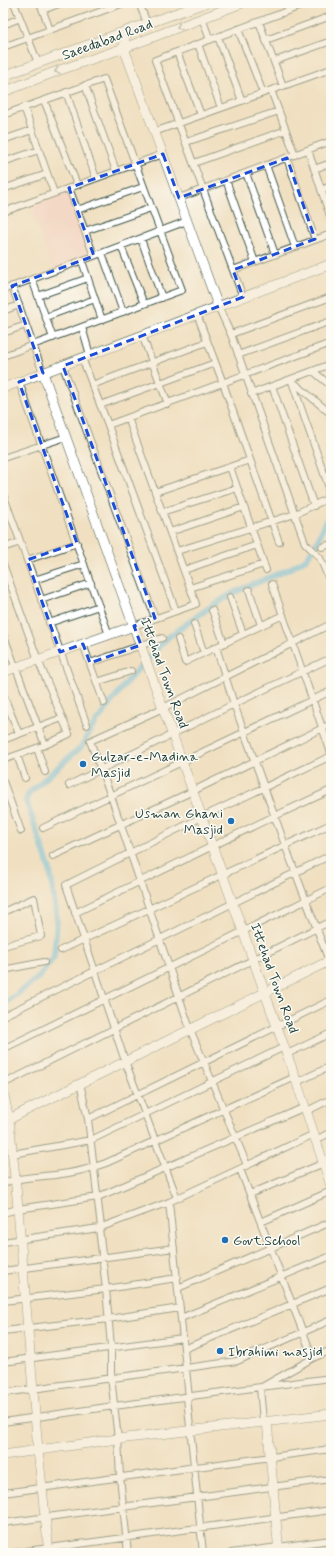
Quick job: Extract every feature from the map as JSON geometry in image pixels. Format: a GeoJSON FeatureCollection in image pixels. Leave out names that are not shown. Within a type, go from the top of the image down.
{"type":"FeatureCollection","features":[{"type":"Feature","properties":{"kind":"street"},"geometry":{"type":"LineString","coordinates":[[14,3],[38,63]]}},
{"type":"Feature","properties":{"kind":"street"},"geometry":{"type":"LineString","coordinates":[[40,3],[50,30]]}},
{"type":"Feature","properties":{"kind":"street"},"geometry":{"type":"LineString","coordinates":[[43,10],[60,3]]}},
{"type":"Feature","properties":{"kind":"street"},"geometry":{"type":"LineString","coordinates":[[139,3],[147,23]]}},
{"type":"Feature","properties":{"kind":"street","name":"Saeedabad Road"},"geometry":{"type":"LineString","coordinates":[[3,76],[126,30],[205,3]]}},
{"type":"Feature","properties":{"kind":"street","name":"Saeedabad Road"},"geometry":{"type":"LineString","coordinates":[[3,92],[124,48],[239,3]]}},
{"type":"Feature","properties":{"kind":"street"},"geometry":{"type":"LineString","coordinates":[[243,297],[155,60],[309,3]]}},
{"type":"Feature","properties":{"kind":"street"},"geometry":{"type":"LineString","coordinates":[[3,47],[120,4]]}},
{"type":"Feature","properties":{"kind":"street"},"geometry":{"type":"LineString","coordinates":[[266,40],[331,16]]}},
{"type":"Feature","properties":{"kind":"street"},"geometry":{"type":"LineString","coordinates":[[3,25],[20,18]]}},
{"type":"Feature","properties":{"kind":"street"},"geometry":{"type":"LineString","coordinates":[[202,18],[210,40]]}},
{"type":"Feature","properties":{"kind":"street"},"geometry":{"type":"LineString","coordinates":[[259,22],[275,61],[283,86]]}},
{"type":"Feature","properties":{"kind":"street"},"geometry":{"type":"LineString","coordinates":[[238,29],[263,93]]}},
{"type":"Feature","properties":{"kind":"street"},"geometry":{"type":"LineString","coordinates":[[126,30],[124,48],[218,306],[231,334],[305,543],[318,556],[331,584]]}},
{"type":"Feature","properties":{"kind":"street"},"geometry":{"type":"LineString","coordinates":[[218,37],[242,101]]}},
{"type":"Feature","properties":{"kind":"street"},"geometry":{"type":"LineString","coordinates":[[275,61],[331,41]]}},
{"type":"Feature","properties":{"kind":"street"},"geometry":{"type":"LineString","coordinates":[[198,44],[221,108]]}},
{"type":"Feature","properties":{"kind":"street"},"geometry":{"type":"LineString","coordinates":[[177,52],[201,115]]}},
{"type":"Feature","properties":{"kind":"street"},"geometry":{"type":"LineString","coordinates":[[154,132],[331,68]]}},
{"type":"Feature","properties":{"kind":"street"},"geometry":{"type":"LineString","coordinates":[[3,115],[104,78],[182,290],[3,356]]}},
{"type":"Feature","properties":{"kind":"street"},"geometry":{"type":"LineString","coordinates":[[85,85],[116,171]]}},
{"type":"Feature","properties":{"kind":"street"},"geometry":{"type":"LineString","coordinates":[[271,90],[295,155]]}},
{"type":"Feature","properties":{"kind":"street"},"geometry":{"type":"LineString","coordinates":[[66,92],[96,178]]}},
{"type":"Feature","properties":{"kind":"street"},"geometry":{"type":"LineString","coordinates":[[44,100],[77,185]]}},
{"type":"Feature","properties":{"kind":"street"},"geometry":{"type":"LineString","coordinates":[[24,107],[54,193]]}},
{"type":"Feature","properties":{"kind":"street"},"geometry":{"type":"LineString","coordinates":[[186,142],[279,111]]}},
{"type":"Feature","properties":{"kind":"street"},"geometry":{"type":"LineString","coordinates":[[3,140],[32,130]]}},
{"type":"Feature","properties":{"kind":"street"},"geometry":{"type":"LineString","coordinates":[[194,163],[286,130]]}},
{"type":"Feature","properties":{"kind":"street"},"geometry":{"type":"LineString","coordinates":[[179,198],[331,141]]}},
{"type":"Feature","properties":{"kind":"street"},"geometry":{"type":"LineString","coordinates":[[3,162],[39,150]]}},
{"type":"Feature","properties":{"kind":"street"},"geometry":{"type":"LineString","coordinates":[[308,150],[321,190],[330,210],[331,219]]}},
{"type":"Feature","properties":{"kind":"street"},"geometry":{"type":"LineString","coordinates":[[3,211],[163,154]]}},
{"type":"Feature","properties":{"kind":"street"},"geometry":{"type":"LineString","coordinates":[[287,158],[315,240]]}},
{"type":"Feature","properties":{"kind":"street"},"geometry":{"type":"LineString","coordinates":[[314,169],[331,163]]}},
{"type":"Feature","properties":{"kind":"street"},"geometry":{"type":"LineString","coordinates":[[266,165],[295,247]]}},
{"type":"Feature","properties":{"kind":"street"},"geometry":{"type":"LineString","coordinates":[[246,173],[275,254]]}},
{"type":"Feature","properties":{"kind":"street"},"geometry":{"type":"LineString","coordinates":[[3,189],[48,174]]}},
{"type":"Feature","properties":{"kind":"street"},"geometry":{"type":"LineString","coordinates":[[226,180],[255,262]]}},
{"type":"Feature","properties":{"kind":"street"},"geometry":{"type":"LineString","coordinates":[[321,190],[331,186]]}},
{"type":"Feature","properties":{"kind":"street"},"geometry":{"type":"LineString","coordinates":[[77,210],[143,187]]}},
{"type":"Feature","properties":{"kind":"street"},"geometry":{"type":"LineString","coordinates":[[69,188],[94,256]]}},
{"type":"Feature","properties":{"kind":"street"},"geometry":{"type":"LineString","coordinates":[[85,231],[151,208]]}},
{"type":"Feature","properties":{"kind":"street"},"geometry":{"type":"LineString","coordinates":[[3,290],[187,221]]}},
{"type":"Feature","properties":{"kind":"street"},"geometry":{"type":"LineString","coordinates":[[233,270],[331,234]]}},
{"type":"Feature","properties":{"kind":"street"},"geometry":{"type":"LineString","coordinates":[[140,239],[162,298]]}},
{"type":"Feature","properties":{"kind":"street"},"geometry":{"type":"LineString","coordinates":[[122,246],[144,304]]}},
{"type":"Feature","properties":{"kind":"street"},"geometry":{"type":"LineString","coordinates":[[102,253],[123,312]]}},
{"type":"Feature","properties":{"kind":"street"},"geometry":{"type":"LineString","coordinates":[[82,261],[102,320]]}},
{"type":"Feature","properties":{"kind":"street"},"geometry":{"type":"LineString","coordinates":[[3,388],[331,264]]}},
{"type":"Feature","properties":{"kind":"street"},"geometry":{"type":"LineString","coordinates":[[38,296],[88,278]]}},
{"type":"Feature","properties":{"kind":"street"},"geometry":{"type":"LineString","coordinates":[[32,279],[53,338]]}},
{"type":"Feature","properties":{"kind":"street"},"geometry":{"type":"LineString","coordinates":[[12,286],[43,373]]}},
{"type":"Feature","properties":{"kind":"street"},"geometry":{"type":"LineString","coordinates":[[231,334],[331,297]]}},
{"type":"Feature","properties":{"kind":"street"},"geometry":{"type":"LineString","coordinates":[[46,317],[95,300]]}},
{"type":"Feature","properties":{"kind":"street"},"geometry":{"type":"LineString","coordinates":[[3,311],[19,305]]}},
{"type":"Feature","properties":{"kind":"street"},"geometry":{"type":"LineString","coordinates":[[197,314],[279,542]]}},
{"type":"Feature","properties":{"kind":"street"},"geometry":{"type":"LineString","coordinates":[[238,355],[331,321]]}},
{"type":"Feature","properties":{"kind":"street"},"geometry":{"type":"LineString","coordinates":[[3,333],[26,325]]}},
{"type":"Feature","properties":{"kind":"street"},"geometry":{"type":"LineString","coordinates":[[82,327],[92,385],[176,611]]}},
{"type":"Feature","properties":{"kind":"street"},"geometry":{"type":"LineString","coordinates":[[142,335],[168,404]]}},
{"type":"Feature","properties":{"kind":"street"},"geometry":{"type":"LineString","coordinates":[[92,385],[208,342]]}},
{"type":"Feature","properties":{"kind":"street"},"geometry":{"type":"LineString","coordinates":[[108,425],[331,343]]}},
{"type":"Feature","properties":{"kind":"street"},"geometry":{"type":"LineString","coordinates":[[100,405],[215,363]]}},
{"type":"Feature","properties":{"kind":"street"},"geometry":{"type":"LineString","coordinates":[[251,394],[331,364]]}},
{"type":"Feature","properties":{"kind":"street"},"geometry":{"type":"LineString","coordinates":[[63,366],[155,618]]}},
{"type":"Feature","properties":{"kind":"street"},"geometry":{"type":"LineString","coordinates":[[312,371],[331,386]]}},
{"type":"Feature","properties":{"kind":"street","name":"Ittehad Town Road"},"geometry":{"type":"LineString","coordinates":[[43,373],[286,1050],[315,1137],[326,1164],[331,1186]]}},
{"type":"Feature","properties":{"kind":"street"},"geometry":{"type":"LineString","coordinates":[[290,379],[329,412],[331,421]]}},
{"type":"Feature","properties":{"kind":"street"},"geometry":{"type":"LineString","coordinates":[[177,551],[295,514],[329,498],[328,485],[290,379]]}},
{"type":"Feature","properties":{"kind":"street"},"geometry":{"type":"LineString","coordinates":[[20,382],[109,635]]}},
{"type":"Feature","properties":{"kind":"street"},"geometry":{"type":"LineString","coordinates":[[272,386],[314,506]]}},
{"type":"Feature","properties":{"kind":"street"},"geometry":{"type":"LineString","coordinates":[[3,672],[196,604],[128,418]]}},
{"type":"Feature","properties":{"kind":"street"},"geometry":{"type":"LineString","coordinates":[[3,458],[66,437]]}},
{"type":"Feature","properties":{"kind":"street"},"geometry":{"type":"LineString","coordinates":[[155,492],[250,460]]}},
{"type":"Feature","properties":{"kind":"street"},"geometry":{"type":"LineString","coordinates":[[190,588],[265,567],[230,467]]}},
{"type":"Feature","properties":{"kind":"street"},"geometry":{"type":"LineString","coordinates":[[162,512],[237,488]]}},
{"type":"Feature","properties":{"kind":"street"},"geometry":{"type":"LineString","coordinates":[[3,494],[87,725]]}},
{"type":"Feature","properties":{"kind":"street"},"geometry":{"type":"LineString","coordinates":[[170,532],[244,507]]}},
{"type":"Feature","properties":{"kind":"street"},"geometry":{"type":"LineString","coordinates":[[3,548],[20,542]]}},
{"type":"Feature","properties":{"kind":"street"},"geometry":{"type":"LineString","coordinates":[[27,560],[77,543]]}},
{"type":"Feature","properties":{"kind":"street"},"geometry":{"type":"LineString","coordinates":[[322,547],[331,544]]}},
{"type":"Feature","properties":{"kind":"street"},"geometry":{"type":"LineString","coordinates":[[184,570],[257,545]]}},
{"type":"Feature","properties":{"kind":"street"},"geometry":{"type":"LineString","coordinates":[[3,564],[38,660],[69,734],[37,748],[3,760]]}},
{"type":"Feature","properties":{"kind":"street"},"geometry":{"type":"LineString","coordinates":[[34,580],[84,564]]}},
{"type":"Feature","properties":{"kind":"street"},"geometry":{"type":"LineString","coordinates":[[324,568],[331,565]]}},
{"type":"Feature","properties":{"kind":"street"},"geometry":{"type":"LineString","coordinates":[[41,600],[91,583]]}},
{"type":"Feature","properties":{"kind":"street"},"geometry":{"type":"LineString","coordinates":[[177,1198],[125,1061],[66,885],[331,755],[272,584]]}},
{"type":"Feature","properties":{"kind":"street"},"geometry":{"type":"LineString","coordinates":[[249,590],[261,625]]}},
{"type":"Feature","properties":{"kind":"street"},"geometry":{"type":"LineString","coordinates":[[230,597],[243,634]]}},
{"type":"Feature","properties":{"kind":"street"},"geometry":{"type":"LineString","coordinates":[[49,623],[99,606]]}},
{"type":"Feature","properties":{"kind":"street"},"geometry":{"type":"LineString","coordinates":[[212,610],[224,643]]}},
{"type":"Feature","properties":{"kind":"street"},"geometry":{"type":"LineString","coordinates":[[178,639],[185,662],[283,615]]}},
{"type":"Feature","properties":{"kind":"street"},"geometry":{"type":"LineString","coordinates":[[194,624],[204,653]]}},
{"type":"Feature","properties":{"kind":"street"},"geometry":{"type":"LineString","coordinates":[[247,1165],[190,1029],[121,824],[90,742],[163,708],[331,624]]}},
{"type":"Feature","properties":{"kind":"street"},"geometry":{"type":"LineString","coordinates":[[3,634],[45,744]]}},
{"type":"Feature","properties":{"kind":"street"},"geometry":{"type":"LineString","coordinates":[[90,663],[141,647],[162,638]]}},
{"type":"Feature","properties":{"kind":"street"},"geometry":{"type":"LineString","coordinates":[[83,644],[104,703]]}},
{"type":"Feature","properties":{"kind":"street"},"geometry":{"type":"LineString","coordinates":[[216,647],[234,704],[295,873],[329,961],[331,972]]}},
{"type":"Feature","properties":{"kind":"street"},"geometry":{"type":"LineString","coordinates":[[69,785],[331,658]]}},
{"type":"Feature","properties":{"kind":"street"},"geometry":{"type":"LineString","coordinates":[[97,682],[131,671]]}},
{"type":"Feature","properties":{"kind":"street"},"geometry":{"type":"LineString","coordinates":[[43,828],[331,691]]}},
{"type":"Feature","properties":{"kind":"street"},"geometry":{"type":"LineString","coordinates":[[3,694],[18,734]]}},
{"type":"Feature","properties":{"kind":"street"},"geometry":{"type":"LineString","coordinates":[[3,740],[62,718]]}},
{"type":"Feature","properties":{"kind":"street"},"geometry":{"type":"LineString","coordinates":[[53,856],[193,791],[331,724]]}},
{"type":"Feature","properties":{"kind":"street"},"geometry":{"type":"LineString","coordinates":[[37,748],[45,772]]}},
{"type":"Feature","properties":{"kind":"street"},"geometry":{"type":"LineString","coordinates":[[17,755],[25,778]]}},
{"type":"Feature","properties":{"kind":"street"},"geometry":{"type":"LineString","coordinates":[[3,781],[21,831]]}},
{"type":"Feature","properties":{"kind":"street"},"geometry":{"type":"LineString","coordinates":[[75,914],[274,816],[331,790]]}},
{"type":"Feature","properties":{"kind":"street"},"geometry":{"type":"LineString","coordinates":[[61,950],[331,824]]}},
{"type":"Feature","properties":{"kind":"street"},"geometry":{"type":"LineString","coordinates":[[3,1016],[331,855]]}},
{"type":"Feature","properties":{"kind":"street"},"geometry":{"type":"LineString","coordinates":[[3,1049],[331,888]]}},
{"type":"Feature","properties":{"kind":"street"},"geometry":{"type":"LineString","coordinates":[[3,912],[34,898],[41,936],[3,946]]}},
{"type":"Feature","properties":{"kind":"street"},"geometry":{"type":"LineString","coordinates":[[3,1084],[331,921]]}},
{"type":"Feature","properties":{"kind":"street"},"geometry":{"type":"LineString","coordinates":[[6,1121],[80,1083],[329,961]]}},
{"type":"Feature","properties":{"kind":"street"},"geometry":{"type":"LineString","coordinates":[[3,970],[44,962]]}},
{"type":"Feature","properties":{"kind":"street"},"geometry":{"type":"LineString","coordinates":[[88,1118],[331,1000]]}},
{"type":"Feature","properties":{"kind":"street"},"geometry":{"type":"LineString","coordinates":[[12,1154],[91,1140],[212,1081],[331,1033]]}},
{"type":"Feature","properties":{"kind":"street"},"geometry":{"type":"LineString","coordinates":[[3,1183],[15,1179],[56,1175],[94,1167],[224,1109],[331,1066]]}},
{"type":"Feature","properties":{"kind":"street"},"geometry":{"type":"LineString","coordinates":[[80,1083],[88,1118],[98,1197],[102,1258],[111,1347],[111,1377],[128,1553]]}},
{"type":"Feature","properties":{"kind":"street"},"geometry":{"type":"LineString","coordinates":[[3,1090],[6,1121],[12,1154],[21,1239],[38,1450],[49,1551]]}},
{"type":"Feature","properties":{"kind":"street"},"geometry":{"type":"LineString","coordinates":[[3,1212],[98,1197],[235,1137],[331,1099]]}},
{"type":"Feature","properties":{"kind":"street"},"geometry":{"type":"LineString","coordinates":[[3,1242],[100,1227],[169,1202],[247,1165],[331,1132]]}},
{"type":"Feature","properties":{"kind":"street"},"geometry":{"type":"LineString","coordinates":[[250,1194],[326,1164]]}},
{"type":"Feature","properties":{"kind":"street"},"geometry":{"type":"LineString","coordinates":[[240,1169],[313,1358]]}},
{"type":"Feature","properties":{"kind":"street"},"geometry":{"type":"LineString","coordinates":[[261,1222],[331,1191]]}},
{"type":"Feature","properties":{"kind":"street"},"geometry":{"type":"LineString","coordinates":[[169,1202],[203,1553]]}},
{"type":"Feature","properties":{"kind":"street"},"geometry":{"type":"LineString","coordinates":[[178,1288],[331,1222]]}},
{"type":"Feature","properties":{"kind":"street"},"geometry":{"type":"LineString","coordinates":[[3,1271],[174,1248]]}},
{"type":"Feature","properties":{"kind":"street"},"geometry":{"type":"LineString","coordinates":[[181,1318],[331,1256]]}},
{"type":"Feature","properties":{"kind":"street"},"geometry":{"type":"LineString","coordinates":[[3,1301],[106,1289],[177,1278]]}},
{"type":"Feature","properties":{"kind":"street"},"geometry":{"type":"LineString","coordinates":[[184,1349],[331,1288]]}},
{"type":"Feature","properties":{"kind":"street"},"geometry":{"type":"LineString","coordinates":[[3,1331],[180,1308]]}},
{"type":"Feature","properties":{"kind":"street"},"geometry":{"type":"LineString","coordinates":[[3,1393],[111,1377],[237,1361],[331,1320]]}},
{"type":"Feature","properties":{"kind":"street"},"geometry":{"type":"LineString","coordinates":[[3,1362],[183,1338]]}},
{"type":"Feature","properties":{"kind":"street"},"geometry":{"type":"LineString","coordinates":[[260,1388],[313,1358],[331,1350]]}},
{"type":"Feature","properties":{"kind":"street"},"geometry":{"type":"LineString","coordinates":[[3,1422],[331,1378]]}},
{"type":"Feature","properties":{"kind":"street"},"geometry":{"type":"LineString","coordinates":[[260,1388],[270,1457],[279,1550]]}},
{"type":"Feature","properties":{"kind":"street"},"geometry":{"type":"LineString","coordinates":[[3,1455],[118,1439],[331,1414]]}},
{"type":"Feature","properties":{"kind":"street"},"geometry":{"type":"LineString","coordinates":[[3,1493],[331,1449]]}},
{"type":"Feature","properties":{"kind":"street"},"geometry":{"type":"LineString","coordinates":[[3,1523],[331,1479]]}},
{"type":"Feature","properties":{"kind":"street"},"geometry":{"type":"LineString","coordinates":[[12,1553],[49,1551],[200,1527],[331,1510]]}},
{"type":"Feature","properties":{"kind":"street"},"geometry":{"type":"LineString","coordinates":[[231,1553],[279,1550],[331,1540]]}},
{"type":"Feature","properties":{"kind":"highlighted area"},"geometry":{"type":"Polygon","coordinates":[[[163,154],[179,198],[287,158],[315,239],[233,270],[243,297],[63,366],[155,618],[134,626],[141,645],[90,663],[83,644],[60,652],[27,560],[77,543],[19,382],[43,373],[12,286],[94,256],[69,188],[163,154]]]}},
{"type":"Feature","properties":{"kind":"shaded area"},"geometry":{"type":"Polygon","coordinates":[[[69,188],[94,256],[53,271],[29,202],[69,188]]]}},
{"type":"Feature","properties":{"kind":"waterway"},"geometry":{"type":"LineString","coordinates":[[3,1005],[39,977],[54,957],[57,920],[50,870],[26,800],[29,793],[81,747],[94,725],[129,679],[167,638],[213,605],[233,593],[289,569],[306,559],[316,545],[331,509]]}},
{"type":"Feature","properties":{"kind":"place","name":"Gulzar-e-Madina Masjid"},"geometry":{"type":"Point","coordinates":[83,764]}},
{"type":"Feature","properties":{"kind":"place","name":"Usman Ghani Masjid"},"geometry":{"type":"Point","coordinates":[231,821]}},
{"type":"Feature","properties":{"kind":"place","name":"Govt.School"},"geometry":{"type":"Point","coordinates":[225,1240]}},
{"type":"Feature","properties":{"kind":"place","name":"Ibrahimi masjid"},"geometry":{"type":"Point","coordinates":[220,1351]}}]}
